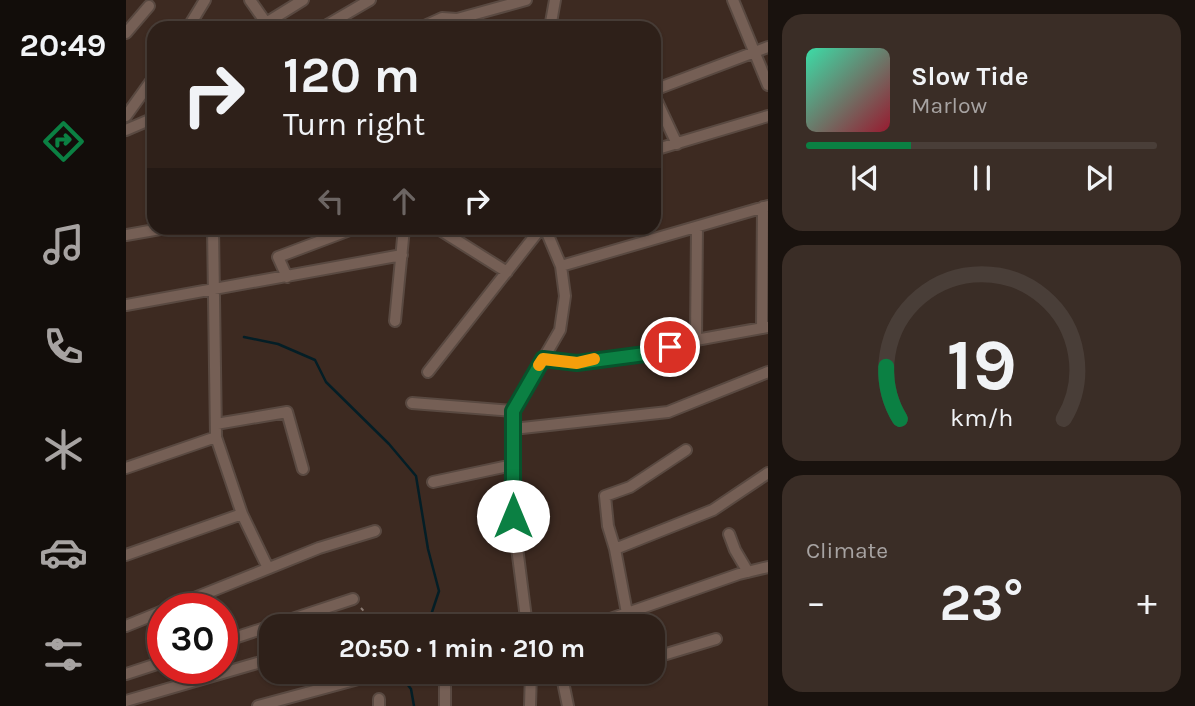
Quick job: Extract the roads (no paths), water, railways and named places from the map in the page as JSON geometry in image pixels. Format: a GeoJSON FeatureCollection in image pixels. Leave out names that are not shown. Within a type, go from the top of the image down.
{"type":"FeatureCollection","features":[{"type":"Feature","properties":{"kind":"street"},"geometry":{"type":"LineString","coordinates":[[192,21],[205,0]]}},
{"type":"Feature","properties":{"kind":"street"},"geometry":{"type":"LineString","coordinates":[[251,0],[265,21]]}},
{"type":"Feature","properties":{"kind":"street"},"geometry":{"type":"LineString","coordinates":[[274,21],[303,0]]}},
{"type":"Feature","properties":{"kind":"street"},"geometry":{"type":"LineString","coordinates":[[334,21],[370,0]]}},
{"type":"Feature","properties":{"kind":"street"},"geometry":{"type":"LineString","coordinates":[[464,21],[526,0]]}},
{"type":"Feature","properties":{"kind":"street"},"geometry":{"type":"LineString","coordinates":[[551,21],[555,0]]}},
{"type":"Feature","properties":{"kind":"street"},"geometry":{"type":"LineString","coordinates":[[733,0],[768,85]]}},
{"type":"Feature","properties":{"kind":"street"},"geometry":{"type":"LineString","coordinates":[[126,33],[149,6]]}},
{"type":"Feature","properties":{"kind":"street"},"geometry":{"type":"LineString","coordinates":[[661,89],[768,47]]}},
{"type":"Feature","properties":{"kind":"street"},"geometry":{"type":"LineString","coordinates":[[126,116],[147,87]]}},
{"type":"Feature","properties":{"kind":"street"},"geometry":{"type":"LineString","coordinates":[[661,108],[677,144]]}},
{"type":"Feature","properties":{"kind":"street"},"geometry":{"type":"LineString","coordinates":[[661,148],[768,116]]}},
{"type":"Feature","properties":{"kind":"street"},"geometry":{"type":"LineString","coordinates":[[126,130],[147,121]]}},
{"type":"Feature","properties":{"kind":"street"},"geometry":{"type":"LineString","coordinates":[[543,359],[577,363],[645,354],[696,340],[765,328],[766,207],[561,266]]}},
{"type":"Feature","properties":{"kind":"street"},"geometry":{"type":"LineString","coordinates":[[696,340],[697,227]]}},
{"type":"Feature","properties":{"kind":"street"},"geometry":{"type":"LineString","coordinates":[[126,235],[147,231]]}},
{"type":"Feature","properties":{"kind":"street"},"geometry":{"type":"LineString","coordinates":[[213,235],[216,437],[242,514],[268,568]]}},
{"type":"Feature","properties":{"kind":"street"},"geometry":{"type":"LineString","coordinates":[[287,277],[278,257],[336,235]]}},
{"type":"Feature","properties":{"kind":"street"},"geometry":{"type":"LineString","coordinates":[[395,321],[404,235]]}},
{"type":"Feature","properties":{"kind":"street"},"geometry":{"type":"LineString","coordinates":[[448,235],[507,271]]}},
{"type":"Feature","properties":{"kind":"street"},"geometry":{"type":"LineString","coordinates":[[428,372],[535,235]]}},
{"type":"Feature","properties":{"kind":"street"},"geometry":{"type":"LineString","coordinates":[[525,614],[513,516],[513,411],[560,330],[565,296],[561,266],[545,235]]}},
{"type":"Feature","properties":{"kind":"street"},"geometry":{"type":"LineString","coordinates":[[126,305],[402,256]]}},
{"type":"Feature","properties":{"kind":"street"},"geometry":{"type":"LineString","coordinates":[[513,429],[668,412],[768,372]]}},
{"type":"Feature","properties":{"kind":"street"},"geometry":{"type":"LineString","coordinates":[[412,403],[513,411]]}},
{"type":"Feature","properties":{"kind":"street"},"geometry":{"type":"LineString","coordinates":[[216,424],[288,412],[303,469]]}},
{"type":"Feature","properties":{"kind":"street"},"geometry":{"type":"LineString","coordinates":[[126,468],[216,437]]}},
{"type":"Feature","properties":{"kind":"street"},"geometry":{"type":"LineString","coordinates":[[686,450],[629,487],[608,494],[605,500],[627,613],[768,567]]}},
{"type":"Feature","properties":{"kind":"street"},"geometry":{"type":"LineString","coordinates":[[433,482],[513,465]]}},
{"type":"Feature","properties":{"kind":"street"},"geometry":{"type":"LineString","coordinates":[[615,549],[713,510],[768,473]]}},
{"type":"Feature","properties":{"kind":"street"},"geometry":{"type":"LineString","coordinates":[[126,555],[242,514]]}},
{"type":"Feature","properties":{"kind":"street"},"geometry":{"type":"LineString","coordinates":[[207,593],[318,548],[375,531]]}},
{"type":"Feature","properties":{"kind":"street"},"geometry":{"type":"LineString","coordinates":[[729,534],[748,572]]}},
{"type":"Feature","properties":{"kind":"street"},"geometry":{"type":"LineString","coordinates":[[238,637],[353,599]]}},
{"type":"Feature","properties":{"kind":"street"},"geometry":{"type":"LineString","coordinates":[[126,626],[147,617]]}},
{"type":"Feature","properties":{"kind":"street"},"geometry":{"type":"LineString","coordinates":[[665,654],[716,639]]}},
{"type":"Feature","properties":{"kind":"street"},"geometry":{"type":"LineString","coordinates":[[126,701],[259,662]]}},
{"type":"Feature","properties":{"kind":"street"},"geometry":{"type":"LineString","coordinates":[[126,674],[147,667]]}},
{"type":"Feature","properties":{"kind":"street"},"geometry":{"type":"LineString","coordinates":[[258,706],[340,684]]}},
{"type":"Feature","properties":{"kind":"street"},"geometry":{"type":"LineString","coordinates":[[445,684],[445,706]]}},
{"type":"Feature","properties":{"kind":"street"},"geometry":{"type":"LineString","coordinates":[[530,706],[531,684]]}},
{"type":"Feature","properties":{"kind":"street"},"geometry":{"type":"LineString","coordinates":[[563,684],[568,706]]}},
{"type":"Feature","properties":{"kind":"waterway"},"geometry":{"type":"LineString","coordinates":[[244,337],[278,344],[315,360],[326,382],[389,444],[416,476],[428,549],[439,591],[431,614]]}},
{"type":"Feature","properties":{"kind":"waterway"},"geometry":{"type":"LineString","coordinates":[[407,684],[411,689],[414,706]]}}]}
